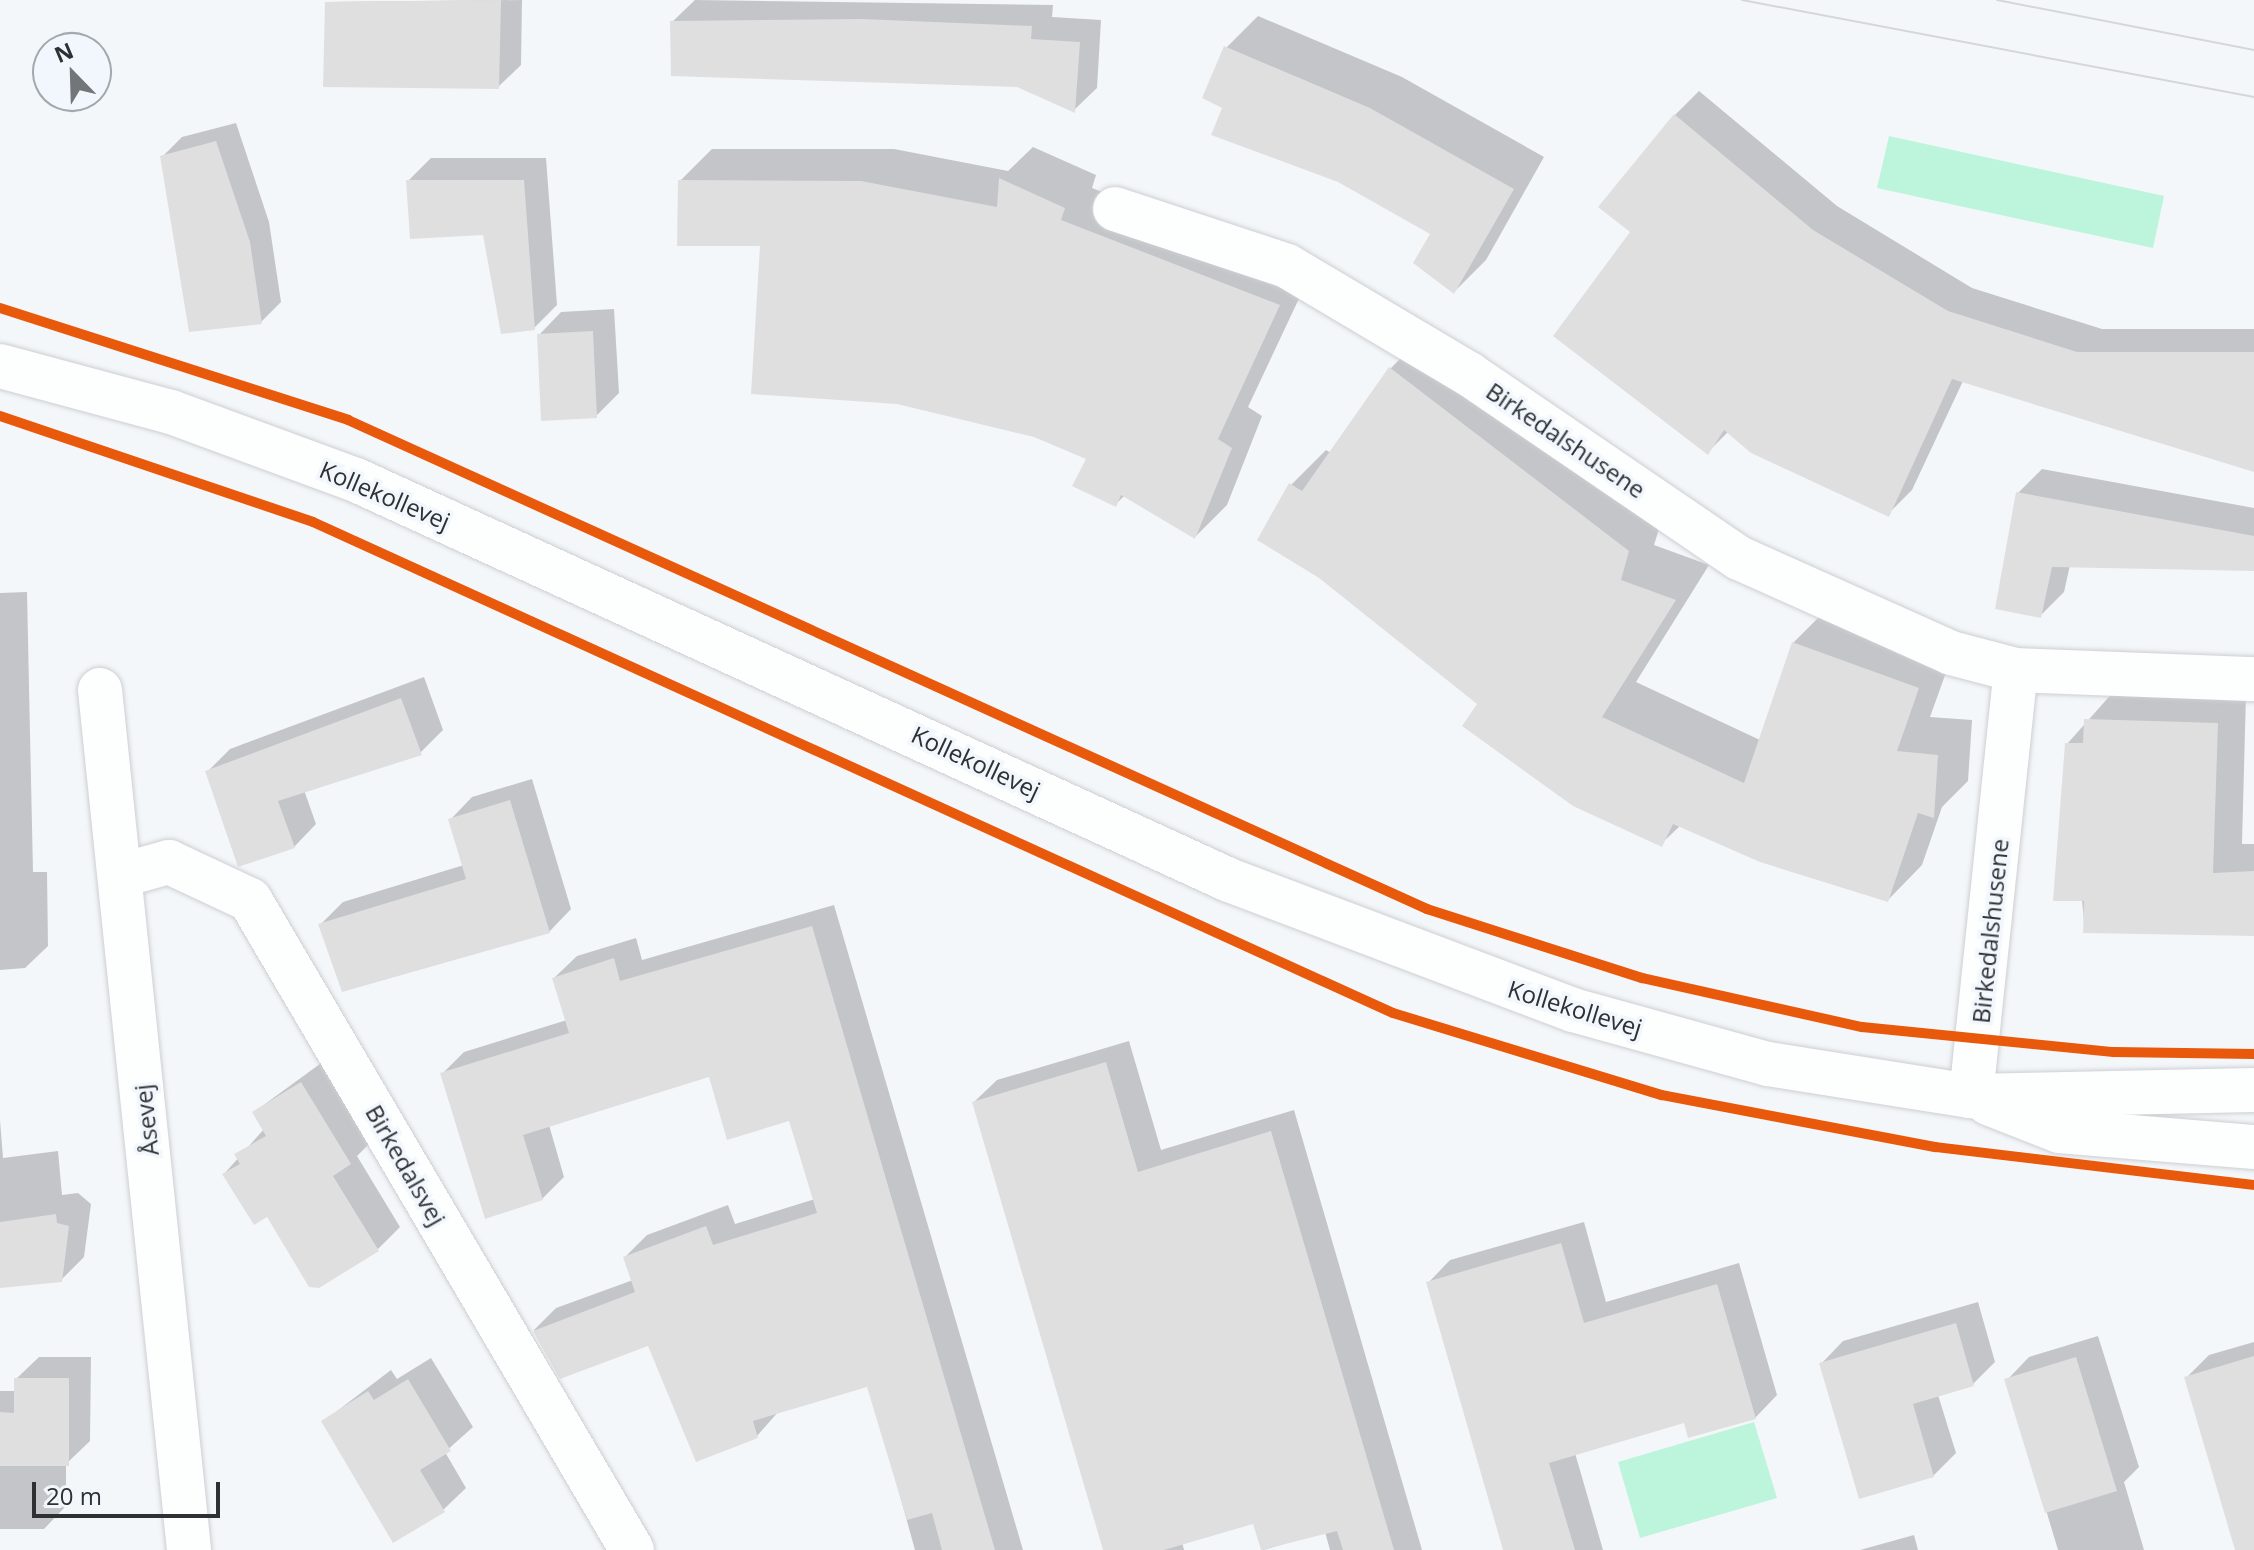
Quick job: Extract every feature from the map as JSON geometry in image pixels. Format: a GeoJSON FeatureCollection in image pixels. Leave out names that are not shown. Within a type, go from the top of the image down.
{"type":"FeatureCollection","features":[{"type":"Feature","properties":{"kind":"street","name":"Birkedalshusene"},"geometry":{"type":"LineString","coordinates":[[1115,209],[1287,266],[1469,374],[1739,558],[1951,653],[2016,670],[2254,679]]}},
{"type":"Feature","properties":{"kind":"street","name":"Kollekollevej"},"geometry":{"type":"LineString","coordinates":[[0,366],[171,412],[356,480],[1229,880],[1422,958],[1768,1064],[1971,1096],[2254,1090]]}},
{"type":"Feature","properties":{"kind":"street","name":"Birkedalshusene"},"geometry":{"type":"LineString","coordinates":[[1971,1096],[2016,670]]}},
{"type":"Feature","properties":{"kind":"street","name":"Åsevej"},"geometry":{"type":"LineString","coordinates":[[100,690],[122,875],[189,1550]]}},
{"type":"Feature","properties":{"kind":"street","name":"Birkedalsvej"},"geometry":{"type":"LineString","coordinates":[[122,875],[169,862],[250,900],[632,1550]]}},
{"type":"Feature","properties":{"kind":"street","name":"Kollekollevej"},"geometry":{"type":"LineString","coordinates":[[1971,1096],[2059,1131],[2254,1147]]}},
{"type":"Feature","properties":{"kind":"green space"},"geometry":{"type":"Polygon","coordinates":[[[1889,136],[2164,196],[2153,248],[1877,188],[1889,136]]]}},
{"type":"Feature","properties":{"kind":"green space"},"geometry":{"type":"Polygon","coordinates":[[[1754,1422],[1777,1498],[1640,1538],[1618,1462],[1754,1422]]]}},
{"type":"Feature","properties":{"kind":"building"},"geometry":{"type":"Polygon","coordinates":[[[501,0],[499,89],[323,87],[325,2],[501,0]]]}},
{"type":"Feature","properties":{"kind":"building"},"geometry":{"type":"Polygon","coordinates":[[[862,19],[1032,26],[1031,39],[1080,42],[1075,113],[1017,87],[671,76],[670,21],[862,19]]]}},
{"type":"Feature","properties":{"kind":"building"},"geometry":{"type":"Polygon","coordinates":[[[1224,46],[1370,108],[1514,189],[1454,294],[1413,263],[1430,234],[1338,182],[1211,135],[1222,108],[1202,98],[1224,46]]]}},
{"type":"Feature","properties":{"kind":"building"},"geometry":{"type":"Polygon","coordinates":[[[1674,114],[1813,230],[1948,311],[2077,352],[2254,352],[2254,472],[1952,379],[1889,517],[1751,453],[1724,430],[1708,455],[1553,336],[1630,232],[1598,207],[1674,114]]]}},
{"type":"Feature","properties":{"kind":"building"},"geometry":{"type":"Polygon","coordinates":[[[216,141],[250,242],[262,324],[189,332],[160,156],[216,141]]]}},
{"type":"Feature","properties":{"kind":"building"},"geometry":{"type":"Polygon","coordinates":[[[999,178],[1065,208],[1061,220],[1280,305],[1218,439],[1232,448],[1195,539],[1121,495],[1116,507],[1072,486],[1086,459],[1034,437],[897,404],[751,394],[760,246],[677,246],[678,180],[861,181],[997,207],[999,178]]]}},
{"type":"Feature","properties":{"kind":"building"},"geometry":{"type":"Polygon","coordinates":[[[406,180],[524,180],[535,330],[501,334],[483,235],[410,239],[406,180]]]}},
{"type":"Feature","properties":{"kind":"building"},"geometry":{"type":"Polygon","coordinates":[[[593,331],[597,418],[541,421],[537,334],[593,331]]]}},
{"type":"Feature","properties":{"kind":"building"},"geometry":{"type":"Polygon","coordinates":[[[1389,367],[1629,551],[1621,580],[1676,600],[1602,717],[1744,783],[1792,642],[1919,688],[1897,751],[1938,755],[1934,818],[1918,813],[1888,902],[1760,862],[1673,824],[1662,847],[1573,806],[1462,726],[1477,704],[1319,578],[1257,540],[1289,483],[1302,491],[1389,367]]]}},
{"type":"Feature","properties":{"kind":"building"},"geometry":{"type":"Polygon","coordinates":[[[2016,492],[2254,536],[2254,571],[2052,567],[2041,618],[1995,609],[2016,492]]]}},
{"type":"Feature","properties":{"kind":"building"},"geometry":{"type":"Polygon","coordinates":[[[401,698],[422,755],[278,801],[295,848],[238,867],[205,771],[401,698]]]}},
{"type":"Feature","properties":{"kind":"building"},"geometry":{"type":"Polygon","coordinates":[[[2084,719],[2218,723],[2213,873],[2254,871],[2254,936],[2083,933],[2084,901],[2053,901],[2065,743],[2083,743],[2084,719]]]}},
{"type":"Feature","properties":{"kind":"building"},"geometry":{"type":"Polygon","coordinates":[[[510,800],[550,933],[342,992],[318,924],[466,879],[448,819],[510,800]]]}},
{"type":"Feature","properties":{"kind":"building"},"geometry":{"type":"Polygon","coordinates":[[[812,926],[995,1550],[942,1550],[932,1513],[907,1520],[867,1387],[753,1421],[758,1438],[696,1462],[648,1346],[560,1379],[533,1331],[635,1292],[623,1257],[706,1226],[713,1245],[817,1213],[789,1121],[727,1140],[709,1077],[523,1135],[543,1200],[485,1219],[440,1073],[569,1033],[552,978],[614,958],[620,981],[812,926]]]}},
{"type":"Feature","properties":{"kind":"building"},"geometry":{"type":"Polygon","coordinates":[[[1106,1062],[1138,1172],[1271,1131],[1394,1550],[1343,1550],[1337,1531],[1261,1550],[1253,1524],[1164,1550],[1103,1550],[972,1102],[1106,1062]]]}},
{"type":"Feature","properties":{"kind":"building"},"geometry":{"type":"Polygon","coordinates":[[[301,1082],[351,1164],[333,1176],[379,1251],[319,1288],[309,1287],[267,1217],[254,1225],[222,1174],[240,1164],[234,1154],[266,1136],[252,1112],[301,1082]]]}},
{"type":"Feature","properties":{"kind":"building"},"geometry":{"type":"Polygon","coordinates":[[[56,1214],[57,1223],[69,1226],[62,1282],[0,1288],[0,1222],[56,1214]]]}},
{"type":"Feature","properties":{"kind":"building"},"geometry":{"type":"Polygon","coordinates":[[[1561,1243],[1584,1323],[1717,1284],[1756,1419],[1688,1438],[1684,1423],[1549,1463],[1575,1550],[1503,1550],[1426,1282],[1561,1243]]]}},
{"type":"Feature","properties":{"kind":"building"},"geometry":{"type":"Polygon","coordinates":[[[1956,1323],[1974,1386],[1913,1404],[1934,1477],[1859,1499],[1819,1363],[1956,1323]]]}},
{"type":"Feature","properties":{"kind":"building"},"geometry":{"type":"Polygon","coordinates":[[[2254,1356],[2254,1550],[2235,1550],[2184,1377],[2254,1356]]]}},
{"type":"Feature","properties":{"kind":"building"},"geometry":{"type":"Polygon","coordinates":[[[2076,1357],[2117,1491],[2045,1513],[2004,1379],[2076,1357]]]}},
{"type":"Feature","properties":{"kind":"building"},"geometry":{"type":"Polygon","coordinates":[[[14,1378],[69,1378],[69,1466],[0,1466],[0,1412],[14,1413],[14,1378]]]}},
{"type":"Feature","properties":{"kind":"building"},"geometry":{"type":"Polygon","coordinates":[[[408,1379],[451,1451],[420,1470],[445,1512],[393,1543],[321,1421],[368,1391],[374,1400],[408,1379]]]}},
{"type":"Feature","properties":{"kind":"tram line"},"geometry":{"type":"LineString","coordinates":[[1742,0],[2254,97]]}},
{"type":"Feature","properties":{"kind":"tram line"},"geometry":{"type":"LineString","coordinates":[[1997,0],[2254,50]]}},
{"type":"Feature","properties":{"kind":"cycle path"},"geometry":{"type":"LineString","coordinates":[[0,308],[348,420],[1427,909],[1642,978],[1862,1027],[2114,1052],[2254,1054]]}},
{"type":"Feature","properties":{"kind":"cycle path"},"geometry":{"type":"LineString","coordinates":[[0,416],[313,522],[1393,1013],[1662,1095],[1935,1147],[2254,1185]]}}]}
